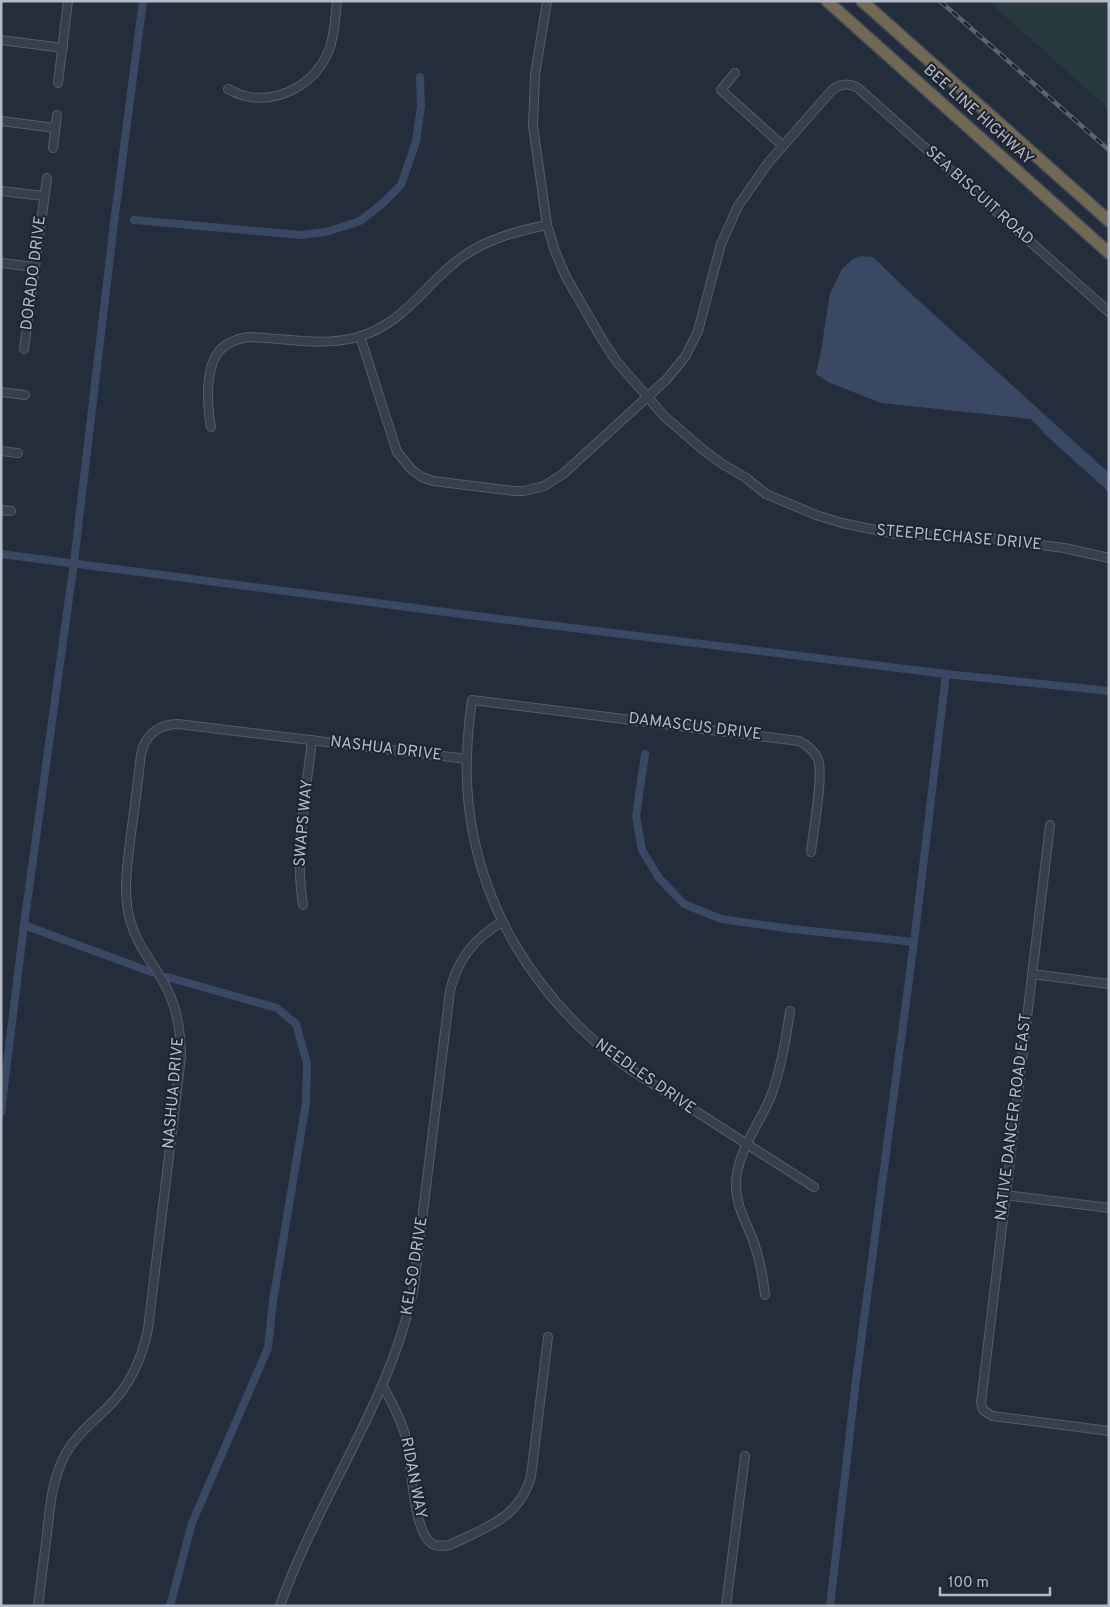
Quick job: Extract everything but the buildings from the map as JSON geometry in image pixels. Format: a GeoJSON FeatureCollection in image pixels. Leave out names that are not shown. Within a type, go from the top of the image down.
{"type":"FeatureCollection","features":[{"type":"Feature","properties":{"kind":"highway","name":"BEE LINE HIGHWAY"},"geometry":{"type":"LineString","coordinates":[[826,1],[1109,253]]}},
{"type":"Feature","properties":{"kind":"highway","name":"BEE LINE HIGHWAY"},"geometry":{"type":"LineString","coordinates":[[862,1],[1109,221]]}},
{"type":"Feature","properties":{"kind":"street"},"geometry":{"type":"LineString","coordinates":[[58,83],[68,1]]}},
{"type":"Feature","properties":{"kind":"street"},"geometry":{"type":"LineString","coordinates":[[228,89],[244,96],[270,97],[291,91],[302,85],[319,69],[330,49],[337,1]]}},
{"type":"Feature","properties":{"kind":"street","name":"STEEPLECHASE DRIVE"},"geometry":{"type":"LineString","coordinates":[[547,1],[535,74],[533,126],[547,225],[554,251],[566,278],[603,341],[617,362],[664,416],[721,464],[746,478],[766,494],[816,515],[850,525],[895,534],[996,539],[1064,548],[1109,558]]}},
{"type":"Feature","properties":{"kind":"street"},"geometry":{"type":"LineString","coordinates":[[1,40],[62,48]]}},
{"type":"Feature","properties":{"kind":"street"},"geometry":{"type":"LineString","coordinates":[[360,336],[397,452],[404,462],[422,477],[433,481],[524,491],[544,486],[563,474],[647,398],[678,366],[691,347],[702,320],[715,264],[729,224],[746,192],[783,146],[721,90],[735,73]]}},
{"type":"Feature","properties":{"kind":"street","name":"SEA BISCUIT ROAD"},"geometry":{"type":"LineString","coordinates":[[783,146],[832,90],[848,84],[858,88],[1109,312]]}},
{"type":"Feature","properties":{"kind":"street"},"geometry":{"type":"LineString","coordinates":[[53,148],[57,115]]}},
{"type":"Feature","properties":{"kind":"street"},"geometry":{"type":"LineString","coordinates":[[1,121],[55,128]]}},
{"type":"Feature","properties":{"kind":"street","name":"DORADO DRIVE"},"geometry":{"type":"LineString","coordinates":[[24,349],[46,178]]}},
{"type":"Feature","properties":{"kind":"street","name":"DORADO DRIVE"},"geometry":{"type":"LineString","coordinates":[[1,191],[44,196]]}},
{"type":"Feature","properties":{"kind":"street"},"geometry":{"type":"LineString","coordinates":[[211,427],[207,413],[210,370],[216,355],[228,344],[248,337],[321,342],[344,340],[360,336],[376,330],[400,316],[448,269],[476,248],[503,237],[547,225]]}},
{"type":"Feature","properties":{"kind":"street"},"geometry":{"type":"LineString","coordinates":[[1,263],[35,267]]}},
{"type":"Feature","properties":{"kind":"street"},"geometry":{"type":"LineString","coordinates":[[1,392],[25,395]]}},
{"type":"Feature","properties":{"kind":"street"},"geometry":{"type":"LineString","coordinates":[[1,451],[18,453]]}},
{"type":"Feature","properties":{"kind":"street"},"geometry":{"type":"LineString","coordinates":[[1,510],[11,512]]}},
{"type":"Feature","properties":{"kind":"street","name":"NEEDLES DRIVE"},"geometry":{"type":"LineString","coordinates":[[472,700],[467,759],[470,810],[477,848],[485,878],[502,922],[538,981],[553,1001],[588,1037],[628,1068],[814,1187]]}},
{"type":"Feature","properties":{"kind":"street","name":"DAMASCUS DRIVE"},"geometry":{"type":"LineString","coordinates":[[472,700],[799,741],[809,746],[815,754],[820,771],[811,852]]}},
{"type":"Feature","properties":{"kind":"street","name":"NASHUA DRIVE"},"geometry":{"type":"LineString","coordinates":[[38,1606],[52,1495],[59,1468],[75,1439],[86,1426],[108,1407],[126,1386],[141,1356],[148,1329],[181,1057],[181,1040],[172,998],[140,945],[130,919],[127,904],[126,876],[142,748],[147,738],[155,730],[172,724],[467,759]]}},
{"type":"Feature","properties":{"kind":"street","name":"SWAPS WAY"},"geometry":{"type":"LineString","coordinates":[[303,905],[299,846],[312,740]]}},
{"type":"Feature","properties":{"kind":"street","name":"NATIVE DANCER ROAD EAST"},"geometry":{"type":"LineString","coordinates":[[1050,825],[980,1397],[983,1410],[992,1416],[1109,1431]]}},
{"type":"Feature","properties":{"kind":"street","name":"KELSO DRIVE"},"geometry":{"type":"LineString","coordinates":[[280,1606],[296,1563],[382,1385],[403,1333],[414,1286],[450,991],[458,966],[472,944],[491,928],[502,922]]}},
{"type":"Feature","properties":{"kind":"street"},"geometry":{"type":"LineString","coordinates":[[1032,974],[1109,984]]}},
{"type":"Feature","properties":{"kind":"street"},"geometry":{"type":"LineString","coordinates":[[766,1295],[759,1256],[742,1218],[736,1195],[737,1172],[747,1144],[761,1119],[776,1083],[786,1040],[790,1011]]}},
{"type":"Feature","properties":{"kind":"street"},"geometry":{"type":"LineString","coordinates":[[1005,1195],[1109,1208]]}},
{"type":"Feature","properties":{"kind":"street","name":"RIDAN WAY"},"geometry":{"type":"LineString","coordinates":[[382,1385],[397,1413],[406,1438],[414,1495],[424,1533],[430,1542],[435,1545],[450,1545],[508,1515],[516,1507],[527,1489],[531,1476],[548,1337]]}},
{"type":"Feature","properties":{"kind":"street"},"geometry":{"type":"LineString","coordinates":[[726,1606],[745,1456]]}},
{"type":"Feature","properties":{"kind":"shaded area"},"geometry":{"type":"Polygon","coordinates":[[[988,1],[1109,1],[1109,109],[988,1]]]}},
{"type":"Feature","properties":{"kind":"water"},"geometry":{"type":"Polygon","coordinates":[[[861,256],[873,257],[1109,473],[1109,492],[1049,438],[1031,419],[881,403],[828,382],[816,374],[830,293],[842,269],[853,259],[861,256]]]}},
{"type":"Feature","properties":{"kind":"waterway"},"geometry":{"type":"LineString","coordinates":[[1,1112],[24,925],[74,562],[114,223],[143,1]]}},
{"type":"Feature","properties":{"kind":"waterway"},"geometry":{"type":"LineString","coordinates":[[134,220],[300,235],[326,232],[360,221],[382,204],[401,185],[416,142],[421,106],[420,77]]}},
{"type":"Feature","properties":{"kind":"waterway"},"geometry":{"type":"LineString","coordinates":[[1,554],[492,618],[946,674],[1109,691]]}},
{"type":"Feature","properties":{"kind":"waterway"},"geometry":{"type":"LineString","coordinates":[[830,1606],[856,1380],[914,942],[946,674]]}},
{"type":"Feature","properties":{"kind":"waterway"},"geometry":{"type":"LineString","coordinates":[[645,754],[636,816],[642,850],[659,878],[684,904],[721,919],[792,929],[914,942]]}},
{"type":"Feature","properties":{"kind":"waterway"},"geometry":{"type":"LineString","coordinates":[[24,925],[151,972]]}},
{"type":"Feature","properties":{"kind":"waterway"},"geometry":{"type":"LineString","coordinates":[[167,977],[277,1008],[296,1024],[307,1063],[306,1103],[273,1301],[268,1348],[192,1523],[170,1606]]}},
{"type":"Feature","properties":{"kind":"railway"},"geometry":{"type":"LineString","coordinates":[[940,1],[1109,150]]}}]}
